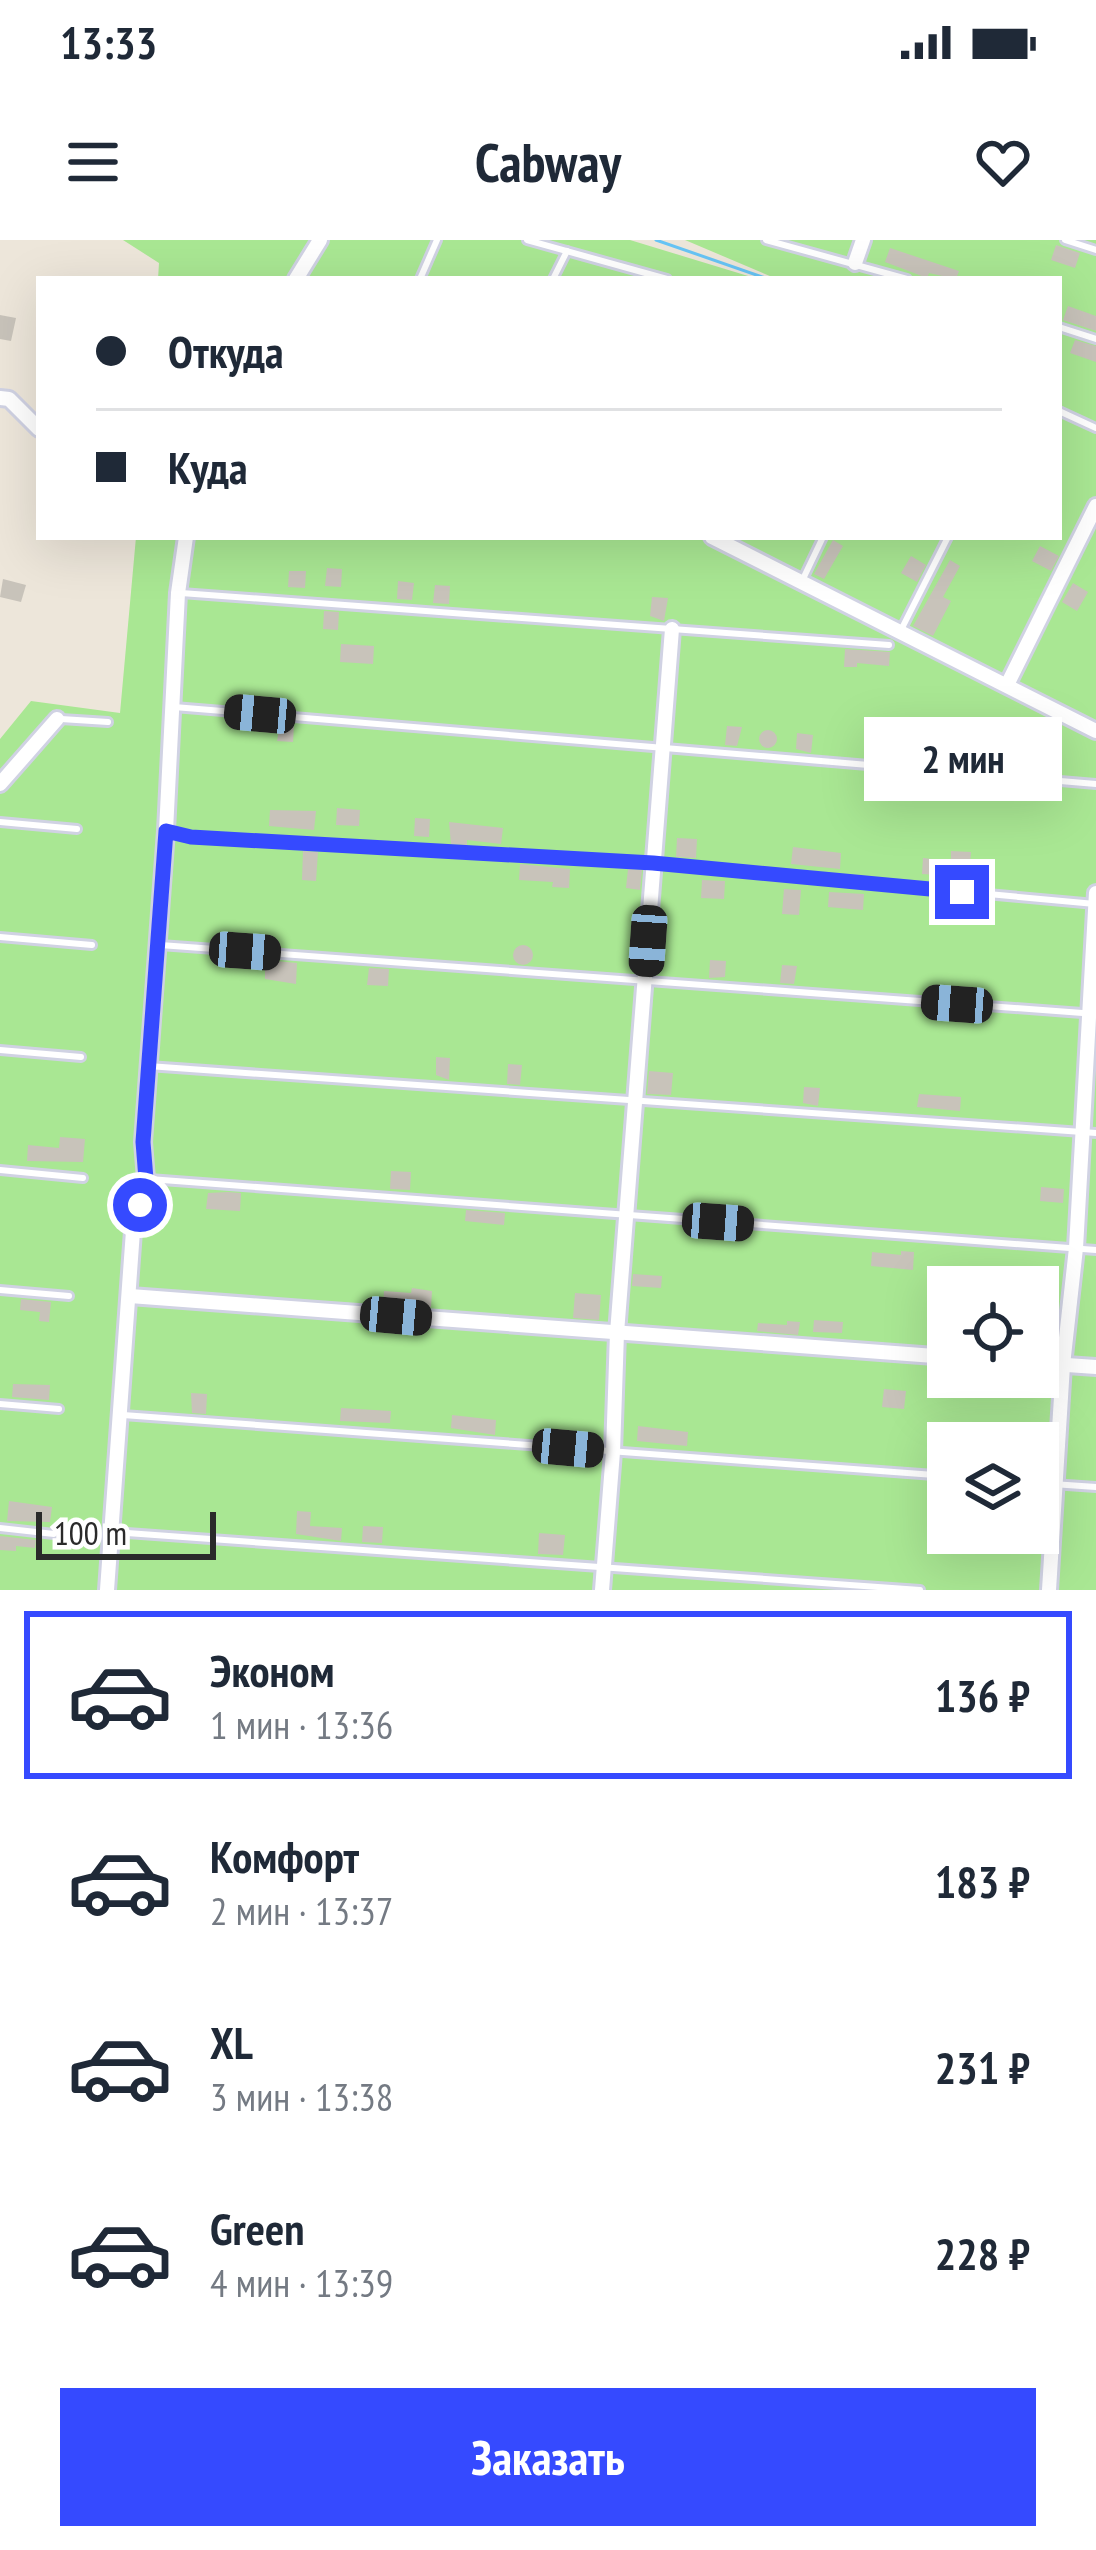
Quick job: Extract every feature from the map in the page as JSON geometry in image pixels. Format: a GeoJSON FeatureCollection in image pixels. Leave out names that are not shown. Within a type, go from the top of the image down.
{"type":"FeatureCollection","features":[{"type":"Feature","properties":{"kind":"street"},"geometry":{"type":"LineString","coordinates":[[298,276],[320,240]]}},
{"type":"Feature","properties":{"kind":"street"},"geometry":{"type":"LineString","coordinates":[[856,262],[863,240]]}},
{"type":"Feature","properties":{"kind":"street"},"geometry":{"type":"LineString","coordinates":[[0,398],[9,399],[36,426]]}},
{"type":"Feature","properties":{"kind":"street"},"geometry":{"type":"LineString","coordinates":[[1007,685],[1096,506]]}},
{"type":"Feature","properties":{"kind":"street"},"geometry":{"type":"LineString","coordinates":[[107,1590],[133,1231],[146,1179],[143,1142],[178,593],[186,540]]}},
{"type":"Feature","properties":{"kind":"street"},"geometry":{"type":"LineString","coordinates":[[718,540],[1096,731]]}},
{"type":"Feature","properties":{"kind":"street"},"geometry":{"type":"LineString","coordinates":[[602,1590],[617,1334],[672,629]]}},
{"type":"Feature","properties":{"kind":"street"},"geometry":{"type":"LineString","coordinates":[[0,784],[58,719]]}},
{"type":"Feature","properties":{"kind":"street"},"geometry":{"type":"LineString","coordinates":[[1059,1433],[1088,1132],[1096,893]]}},
{"type":"Feature","properties":{"kind":"street"},"geometry":{"type":"LineString","coordinates":[[130,1296],[927,1356]]}},
{"type":"Feature","properties":{"kind":"street"},"geometry":{"type":"LineString","coordinates":[[1059,1365],[1096,1367]]}},
{"type":"Feature","properties":{"kind":"street"},"geometry":{"type":"LineString","coordinates":[[1049,1590],[1051,1554]]}},
{"type":"Feature","properties":{"kind":"lane"},"geometry":{"type":"LineString","coordinates":[[421,276],[436,240]]}},
{"type":"Feature","properties":{"kind":"lane"},"geometry":{"type":"LineString","coordinates":[[527,240],[657,276]]}},
{"type":"Feature","properties":{"kind":"lane"},"geometry":{"type":"LineString","coordinates":[[766,240],[898,276]]}},
{"type":"Feature","properties":{"kind":"lane"},"geometry":{"type":"LineString","coordinates":[[1065,240],[1096,250]]}},
{"type":"Feature","properties":{"kind":"lane"},"geometry":{"type":"LineString","coordinates":[[554,276],[567,250]]}},
{"type":"Feature","properties":{"kind":"lane"},"geometry":{"type":"LineString","coordinates":[[1062,328],[1096,339]]}},
{"type":"Feature","properties":{"kind":"lane"},"geometry":{"type":"LineString","coordinates":[[1062,413],[1096,428]]}},
{"type":"Feature","properties":{"kind":"lane"},"geometry":{"type":"LineString","coordinates":[[802,581],[822,540]]}},
{"type":"Feature","properties":{"kind":"lane"},"geometry":{"type":"LineString","coordinates":[[901,631],[946,540]]}},
{"type":"Feature","properties":{"kind":"lane"},"geometry":{"type":"LineString","coordinates":[[178,593],[889,645]]}},
{"type":"Feature","properties":{"kind":"lane"},"geometry":{"type":"LineString","coordinates":[[171,707],[1096,784]]}},
{"type":"Feature","properties":{"kind":"lane"},"geometry":{"type":"LineString","coordinates":[[58,719],[108,722]]}},
{"type":"Feature","properties":{"kind":"lane"},"geometry":{"type":"LineString","coordinates":[[0,822],[77,829]]}},
{"type":"Feature","properties":{"kind":"lane"},"geometry":{"type":"LineString","coordinates":[[166,831],[191,837],[653,863],[1095,904]]}},
{"type":"Feature","properties":{"kind":"lane"},"geometry":{"type":"LineString","coordinates":[[0,937],[92,945]]}},
{"type":"Feature","properties":{"kind":"lane"},"geometry":{"type":"LineString","coordinates":[[156,945],[1093,1014]]}},
{"type":"Feature","properties":{"kind":"lane"},"geometry":{"type":"LineString","coordinates":[[0,1049],[81,1057]]}},
{"type":"Feature","properties":{"kind":"lane"},"geometry":{"type":"LineString","coordinates":[[148,1066],[1088,1132]]}},
{"type":"Feature","properties":{"kind":"lane"},"geometry":{"type":"LineString","coordinates":[[0,1170],[83,1178]]}},
{"type":"Feature","properties":{"kind":"lane"},"geometry":{"type":"LineString","coordinates":[[146,1179],[1096,1250]]}},
{"type":"Feature","properties":{"kind":"lane"},"geometry":{"type":"LineString","coordinates":[[0,1290],[69,1296]]}},
{"type":"Feature","properties":{"kind":"lane"},"geometry":{"type":"LineString","coordinates":[[0,1404],[59,1409]]}},
{"type":"Feature","properties":{"kind":"lane"},"geometry":{"type":"LineString","coordinates":[[119,1414],[927,1474]]}},
{"type":"Feature","properties":{"kind":"lane"},"geometry":{"type":"LineString","coordinates":[[1059,1484],[1096,1487]]}},
{"type":"Feature","properties":{"kind":"lane"},"geometry":{"type":"LineString","coordinates":[[0,1528],[54,1534]]}},
{"type":"Feature","properties":{"kind":"lane"},"geometry":{"type":"LineString","coordinates":[[113,1532],[920,1590]]}},
{"type":"Feature","properties":{"kind":"green space"},"geometry":{"type":"Polygon","coordinates":[[[123,240],[630,240],[748,276],[158,276],[159,263],[123,240]]]}},
{"type":"Feature","properties":{"kind":"green space"},"geometry":{"type":"Polygon","coordinates":[[[685,240],[1096,240],[1096,1590],[0,1590],[0,739],[31,701],[120,713],[136,540],[1062,540],[1062,276],[770,276],[685,240]]]}},
{"type":"Feature","properties":{"kind":"building"},"geometry":{"type":"Polygon","coordinates":[[[1056,245],[1080,253],[1075,268],[1051,260],[1056,245]]]}},
{"type":"Feature","properties":{"kind":"building"},"geometry":{"type":"Polygon","coordinates":[[[890,248],[959,271],[957,276],[922,276],[885,262],[890,248]]]}},
{"type":"Feature","properties":{"kind":"building"},"geometry":{"type":"Polygon","coordinates":[[[1068,306],[1096,316],[1096,331],[1063,320],[1068,306]]]}},
{"type":"Feature","properties":{"kind":"building"},"geometry":{"type":"Polygon","coordinates":[[[0,315],[16,318],[11,341],[0,339],[0,315]]]}},
{"type":"Feature","properties":{"kind":"building"},"geometry":{"type":"Polygon","coordinates":[[[1075,340],[1096,346],[1096,362],[1070,353],[1075,340]]]}},
{"type":"Feature","properties":{"kind":"building"},"geometry":{"type":"Polygon","coordinates":[[[833,540],[843,546],[824,579],[814,574],[833,540]]]}},
{"type":"Feature","properties":{"kind":"building"},"geometry":{"type":"Polygon","coordinates":[[[1040,546],[1059,556],[1051,571],[1032,561],[1040,546]]]}},
{"type":"Feature","properties":{"kind":"building"},"geometry":{"type":"Polygon","coordinates":[[[911,556],[926,565],[917,582],[901,573],[911,556]]]}},
{"type":"Feature","properties":{"kind":"building"},"geometry":{"type":"Polygon","coordinates":[[[950,560],[960,566],[943,597],[951,601],[933,636],[913,626],[950,560]]]}},
{"type":"Feature","properties":{"kind":"building"},"geometry":{"type":"Polygon","coordinates":[[[327,568],[342,569],[341,587],[325,586],[327,568]]]}},
{"type":"Feature","properties":{"kind":"building"},"geometry":{"type":"Polygon","coordinates":[[[289,571],[306,571],[305,588],[288,587],[289,571]]]}},
{"type":"Feature","properties":{"kind":"building"},"geometry":{"type":"Polygon","coordinates":[[[3,579],[26,585],[21,602],[0,597],[3,579]]]}},
{"type":"Feature","properties":{"kind":"building"},"geometry":{"type":"Polygon","coordinates":[[[398,581],[414,583],[412,600],[397,599],[398,581]]]}},
{"type":"Feature","properties":{"kind":"building"},"geometry":{"type":"Polygon","coordinates":[[[1073,583],[1088,592],[1077,611],[1062,602],[1073,583]]]}},
{"type":"Feature","properties":{"kind":"building"},"geometry":{"type":"Polygon","coordinates":[[[435,585],[450,586],[449,604],[433,603],[435,585]]]}},
{"type":"Feature","properties":{"kind":"building"},"geometry":{"type":"Polygon","coordinates":[[[652,597],[668,598],[664,621],[650,616],[652,597]]]}},
{"type":"Feature","properties":{"kind":"building"},"geometry":{"type":"Polygon","coordinates":[[[324,611],[339,612],[338,630],[323,629],[324,611]]]}},
{"type":"Feature","properties":{"kind":"building"},"geometry":{"type":"Polygon","coordinates":[[[341,644],[374,646],[373,664],[340,662],[341,644]]]}},
{"type":"Feature","properties":{"kind":"building"},"geometry":{"type":"Polygon","coordinates":[[[845,649],[890,652],[889,666],[857,663],[857,667],[844,667],[845,649]]]}},
{"type":"Feature","properties":{"kind":"building"},"geometry":{"type":"Polygon","coordinates":[[[280,723],[294,725],[293,742],[277,741],[280,723]]]}},
{"type":"Feature","properties":{"kind":"building"},"geometry":{"type":"Polygon","coordinates":[[[727,726],[742,727],[737,746],[725,745],[727,726]]]}},
{"type":"Feature","properties":{"kind":"building"},"geometry":{"type":"Polygon","coordinates":[[[768,730],[777,739],[768,748],[759,739],[768,730]]]}},
{"type":"Feature","properties":{"kind":"building"},"geometry":{"type":"Polygon","coordinates":[[[797,733],[813,735],[811,753],[796,749],[797,733]]]}},
{"type":"Feature","properties":{"kind":"building"},"geometry":{"type":"Polygon","coordinates":[[[337,808],[360,810],[359,826],[336,825],[337,808]]]}},
{"type":"Feature","properties":{"kind":"building"},"geometry":{"type":"Polygon","coordinates":[[[270,810],[316,811],[314,830],[269,826],[270,810]]]}},
{"type":"Feature","properties":{"kind":"building"},"geometry":{"type":"Polygon","coordinates":[[[415,818],[430,819],[429,837],[414,836],[415,818]]]}},
{"type":"Feature","properties":{"kind":"building"},"geometry":{"type":"Polygon","coordinates":[[[449,822],[503,828],[501,844],[467,840],[467,845],[451,844],[449,822]]]}},
{"type":"Feature","properties":{"kind":"building"},"geometry":{"type":"Polygon","coordinates":[[[677,838],[697,839],[696,858],[676,857],[677,838]]]}},
{"type":"Feature","properties":{"kind":"building"},"geometry":{"type":"Polygon","coordinates":[[[793,847],[841,853],[840,869],[791,864],[793,847]]]}},
{"type":"Feature","properties":{"kind":"building"},"geometry":{"type":"Polygon","coordinates":[[[303,851],[318,852],[316,881],[302,880],[303,851]]]}},
{"type":"Feature","properties":{"kind":"building"},"geometry":{"type":"Polygon","coordinates":[[[951,851],[971,852],[969,877],[922,874],[923,858],[951,861],[951,851]]]}},
{"type":"Feature","properties":{"kind":"building"},"geometry":{"type":"Polygon","coordinates":[[[520,864],[570,869],[569,888],[519,880],[520,864]]]}},
{"type":"Feature","properties":{"kind":"building"},"geometry":{"type":"Polygon","coordinates":[[[628,869],[642,870],[640,890],[626,888],[628,869]]]}},
{"type":"Feature","properties":{"kind":"building"},"geometry":{"type":"Polygon","coordinates":[[[702,880],[725,881],[724,899],[701,898],[702,880]]]}},
{"type":"Feature","properties":{"kind":"building"},"geometry":{"type":"Polygon","coordinates":[[[784,889],[801,890],[799,915],[782,914],[784,889]]]}},
{"type":"Feature","properties":{"kind":"building"},"geometry":{"type":"Polygon","coordinates":[[[829,892],[864,894],[863,910],[828,907],[829,892]]]}},
{"type":"Feature","properties":{"kind":"building"},"geometry":{"type":"Polygon","coordinates":[[[523,945],[533,955],[523,965],[513,955],[523,945]]]}},
{"type":"Feature","properties":{"kind":"building"},"geometry":{"type":"Polygon","coordinates":[[[265,960],[297,963],[296,984],[265,979],[265,960]]]}},
{"type":"Feature","properties":{"kind":"building"},"geometry":{"type":"Polygon","coordinates":[[[710,960],[726,961],[725,977],[709,978],[710,960]]]}},
{"type":"Feature","properties":{"kind":"building"},"geometry":{"type":"Polygon","coordinates":[[[782,965],[797,966],[794,984],[780,983],[782,965]]]}},
{"type":"Feature","properties":{"kind":"building"},"geometry":{"type":"Polygon","coordinates":[[[369,968],[389,969],[388,986],[367,985],[369,968]]]}},
{"type":"Feature","properties":{"kind":"building"},"geometry":{"type":"Polygon","coordinates":[[[436,1057],[450,1058],[449,1080],[436,1075],[436,1057]]]}},
{"type":"Feature","properties":{"kind":"building"},"geometry":{"type":"Polygon","coordinates":[[[508,1064],[522,1065],[520,1085],[507,1084],[508,1064]]]}},
{"type":"Feature","properties":{"kind":"building"},"geometry":{"type":"Polygon","coordinates":[[[649,1071],[673,1073],[671,1095],[647,1094],[649,1071]]]}},
{"type":"Feature","properties":{"kind":"building"},"geometry":{"type":"Polygon","coordinates":[[[804,1087],[820,1088],[818,1106],[803,1103],[804,1087]]]}},
{"type":"Feature","properties":{"kind":"building"},"geometry":{"type":"Polygon","coordinates":[[[919,1094],[961,1097],[960,1111],[917,1107],[919,1094]]]}},
{"type":"Feature","properties":{"kind":"building"},"geometry":{"type":"Polygon","coordinates":[[[60,1137],[85,1139],[83,1162],[27,1161],[28,1145],[59,1148],[60,1137]]]}},
{"type":"Feature","properties":{"kind":"building"},"geometry":{"type":"Polygon","coordinates":[[[391,1171],[411,1172],[410,1190],[390,1189],[391,1171]]]}},
{"type":"Feature","properties":{"kind":"building"},"geometry":{"type":"Polygon","coordinates":[[[1041,1187],[1064,1189],[1063,1203],[1040,1201],[1041,1187]]]}},
{"type":"Feature","properties":{"kind":"building"},"geometry":{"type":"Polygon","coordinates":[[[208,1193],[241,1193],[240,1211],[206,1209],[208,1193]]]}},
{"type":"Feature","properties":{"kind":"building"},"geometry":{"type":"Polygon","coordinates":[[[466,1210],[505,1213],[504,1225],[465,1221],[466,1210]]]}},
{"type":"Feature","properties":{"kind":"building"},"geometry":{"type":"Polygon","coordinates":[[[901,1251],[914,1252],[913,1270],[871,1266],[872,1252],[901,1255],[901,1251]]]}},
{"type":"Feature","properties":{"kind":"building"},"geometry":{"type":"Polygon","coordinates":[[[633,1274],[662,1276],[661,1288],[632,1286],[633,1274]]]}},
{"type":"Feature","properties":{"kind":"building"},"geometry":{"type":"Polygon","coordinates":[[[412,1288],[432,1291],[431,1307],[383,1304],[384,1291],[411,1293],[412,1288]]]}},
{"type":"Feature","properties":{"kind":"building"},"geometry":{"type":"Polygon","coordinates":[[[575,1293],[601,1295],[599,1320],[573,1318],[575,1293]]]}},
{"type":"Feature","properties":{"kind":"building"},"geometry":{"type":"Polygon","coordinates":[[[21,1299],[51,1302],[49,1322],[39,1321],[40,1312],[20,1310],[21,1299]]]}},
{"type":"Feature","properties":{"kind":"building"},"geometry":{"type":"Polygon","coordinates":[[[814,1320],[843,1322],[842,1333],[813,1332],[814,1320]]]}},
{"type":"Feature","properties":{"kind":"building"},"geometry":{"type":"Polygon","coordinates":[[[787,1321],[800,1322],[798,1335],[757,1331],[758,1323],[787,1325],[787,1321]]]}},
{"type":"Feature","properties":{"kind":"building"},"geometry":{"type":"Polygon","coordinates":[[[13,1384],[50,1385],[49,1400],[12,1397],[13,1384]]]}},
{"type":"Feature","properties":{"kind":"building"},"geometry":{"type":"Polygon","coordinates":[[[884,1389],[906,1391],[904,1409],[882,1407],[884,1389]]]}},
{"type":"Feature","properties":{"kind":"building"},"geometry":{"type":"Polygon","coordinates":[[[191,1393],[207,1394],[206,1414],[192,1413],[191,1393]]]}},
{"type":"Feature","properties":{"kind":"building"},"geometry":{"type":"Polygon","coordinates":[[[341,1408],[391,1411],[390,1423],[340,1421],[341,1408]]]}},
{"type":"Feature","properties":{"kind":"building"},"geometry":{"type":"Polygon","coordinates":[[[452,1415],[496,1420],[495,1435],[451,1428],[452,1415]]]}},
{"type":"Feature","properties":{"kind":"building"},"geometry":{"type":"Polygon","coordinates":[[[638,1426],[688,1432],[687,1446],[637,1441],[638,1426]]]}},
{"type":"Feature","properties":{"kind":"building"},"geometry":{"type":"Polygon","coordinates":[[[9,1501],[52,1507],[50,1522],[7,1521],[9,1501]]]}},
{"type":"Feature","properties":{"kind":"building"},"geometry":{"type":"Polygon","coordinates":[[[297,1511],[311,1512],[310,1526],[342,1528],[341,1541],[296,1534],[297,1511]]]}},
{"type":"Feature","properties":{"kind":"building"},"geometry":{"type":"Polygon","coordinates":[[[363,1526],[383,1527],[382,1543],[362,1542],[363,1526]]]}},
{"type":"Feature","properties":{"kind":"building"},"geometry":{"type":"Polygon","coordinates":[[[539,1533],[565,1535],[563,1555],[538,1554],[539,1533]]]}},
{"type":"Feature","properties":{"kind":"building"},"geometry":{"type":"Polygon","coordinates":[[[0,1536],[36,1540],[35,1548],[0,1550],[0,1536]]]}},
{"type":"Feature","properties":{"kind":"waterway"},"geometry":{"type":"LineString","coordinates":[[656,240],[759,276]]}},
{"type":"Feature","properties":{"kind":"route"},"geometry":{"type":"LineString","coordinates":[[140,1205],[146,1179],[143,1142],[166,831],[191,837],[653,863],[962,892]]}}]}
